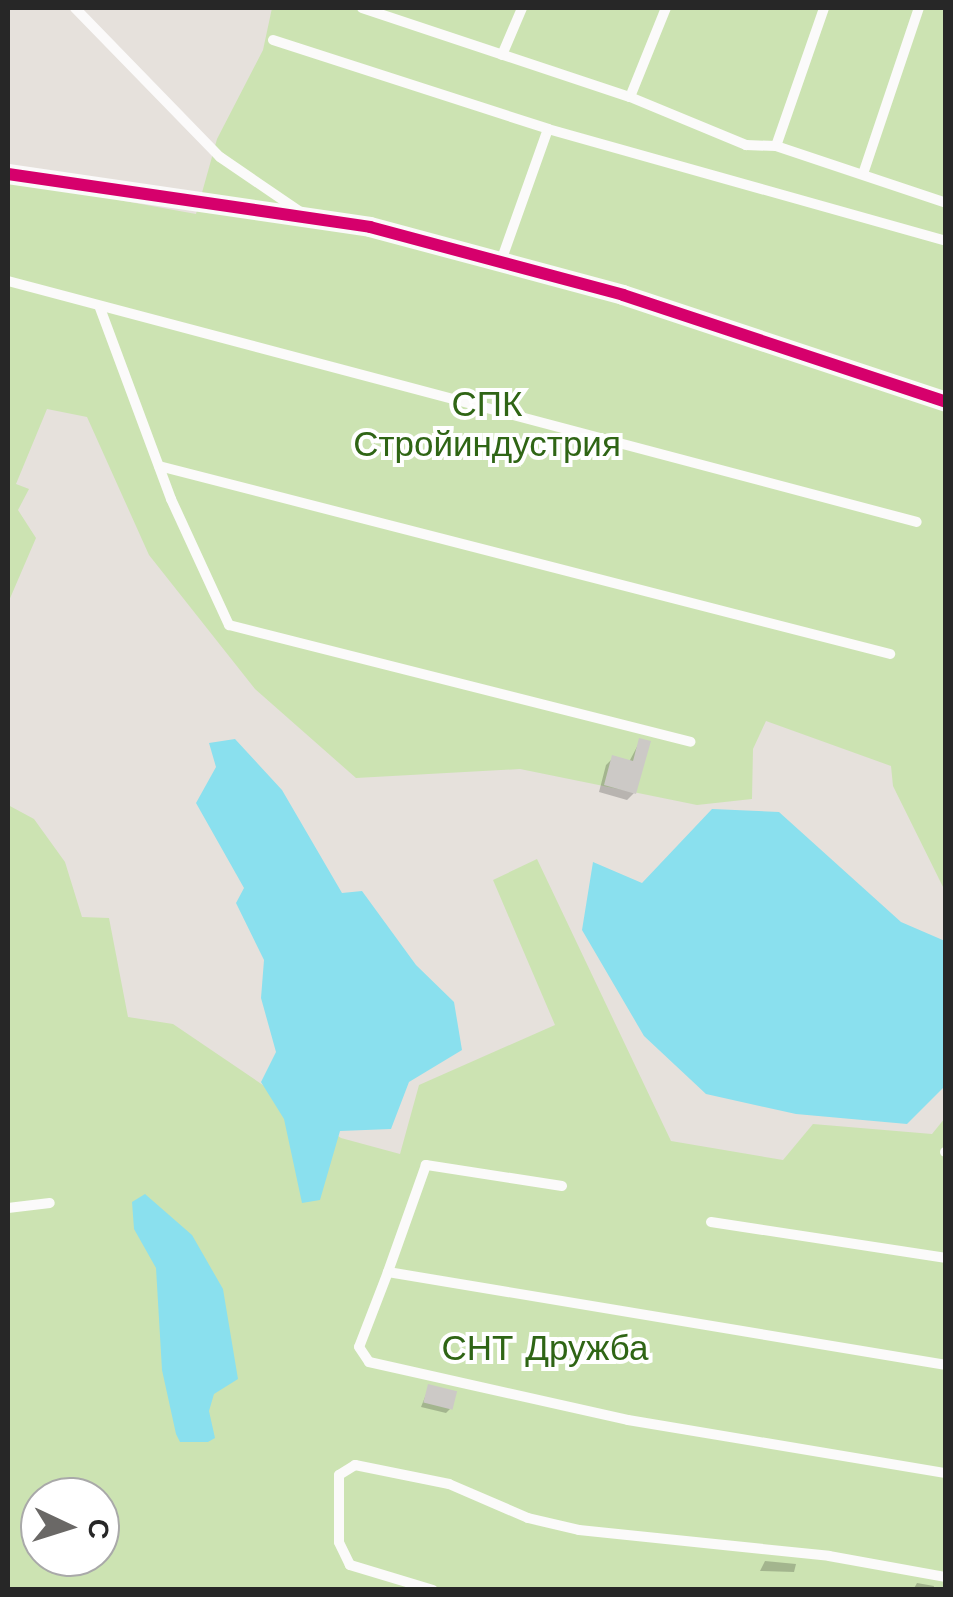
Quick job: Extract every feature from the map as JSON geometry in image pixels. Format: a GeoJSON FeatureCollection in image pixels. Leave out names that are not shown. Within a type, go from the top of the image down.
{"type":"FeatureCollection","features":[{"type":"Feature","properties":{"kind":"street"},"geometry":{"type":"LineString","coordinates":[[8,174],[370,227],[623,295],[946,402]]}},
{"type":"Feature","properties":{"kind":"lane"},"geometry":{"type":"LineString","coordinates":[[75,8],[220,157],[308,218]]}},
{"type":"Feature","properties":{"kind":"lane"},"geometry":{"type":"LineString","coordinates":[[362,8],[630,97],[746,145],[776,146],[946,203]]}},
{"type":"Feature","properties":{"kind":"lane"},"geometry":{"type":"LineString","coordinates":[[502,54],[522,8]]}},
{"type":"Feature","properties":{"kind":"lane"},"geometry":{"type":"LineString","coordinates":[[630,97],[666,8]]}},
{"type":"Feature","properties":{"kind":"lane"},"geometry":{"type":"LineString","coordinates":[[776,146],[824,8]]}},
{"type":"Feature","properties":{"kind":"lane"},"geometry":{"type":"LineString","coordinates":[[862,174],[919,8]]}},
{"type":"Feature","properties":{"kind":"lane"},"geometry":{"type":"LineString","coordinates":[[274,40],[548,128],[946,241]]}},
{"type":"Feature","properties":{"kind":"lane"},"geometry":{"type":"LineString","coordinates":[[500,262],[548,128]]}},
{"type":"Feature","properties":{"kind":"lane"},"geometry":{"type":"LineString","coordinates":[[8,281],[917,522]]}},
{"type":"Feature","properties":{"kind":"lane"},"geometry":{"type":"LineString","coordinates":[[100,308],[159,466],[229,625],[690,742]]}},
{"type":"Feature","properties":{"kind":"lane"},"geometry":{"type":"LineString","coordinates":[[159,466],[890,654]]}},
{"type":"Feature","properties":{"kind":"lane"},"geometry":{"type":"LineString","coordinates":[[562,1186],[426,1165],[359,1348],[369,1362],[628,1420],[946,1474]]}},
{"type":"Feature","properties":{"kind":"lane"},"geometry":{"type":"LineString","coordinates":[[8,1208],[50,1203]]}},
{"type":"Feature","properties":{"kind":"lane"},"geometry":{"type":"LineString","coordinates":[[710,1222],[946,1258]]}},
{"type":"Feature","properties":{"kind":"lane"},"geometry":{"type":"LineString","coordinates":[[388,1272],[946,1365]]}},
{"type":"Feature","properties":{"kind":"lane"},"geometry":{"type":"LineString","coordinates":[[434,1590],[350,1565],[339,1542],[339,1474],[355,1465],[449,1484],[528,1518],[579,1530],[829,1556],[946,1577]]}},
{"type":"Feature","properties":{"kind":"green space","name":"СПК Стройиндустрия"},"geometry":{"type":"Polygon","coordinates":[[[272,8],[945,8],[945,891],[893,786],[891,766],[766,721],[753,749],[752,799],[697,805],[520,769],[356,778],[255,689],[149,555],[87,417],[47,409],[16,484],[29,489],[18,510],[36,538],[8,603],[8,180],[196,214],[217,139],[263,50],[272,8]]]}},
{"type":"Feature","properties":{"kind":"green space","name":"СНТ Дружба"},"geometry":{"type":"Polygon","coordinates":[[[8,805],[34,819],[65,862],[82,917],[109,918],[128,1017],[173,1024],[341,1138],[400,1154],[419,1085],[555,1025],[493,880],[537,859],[671,1141],[783,1160],[813,1124],[932,1134],[945,1118],[945,1589],[8,1589],[8,805]]]}},
{"type":"Feature","properties":{"kind":"water"},"geometry":{"type":"Polygon","coordinates":[[[235,739],[282,790],[342,893],[362,891],[416,965],[454,1002],[462,1050],[409,1082],[391,1129],[340,1131],[320,1200],[302,1203],[284,1119],[261,1082],[276,1052],[261,998],[264,960],[236,903],[244,888],[196,803],[216,767],[209,743],[235,739]]]}},
{"type":"Feature","properties":{"kind":"water"},"geometry":{"type":"Polygon","coordinates":[[[712,809],[779,812],[901,922],[945,941],[945,1086],[907,1124],[796,1114],[706,1094],[644,1036],[582,930],[593,862],[642,883],[712,809]]]}},
{"type":"Feature","properties":{"kind":"water"},"geometry":{"type":"Polygon","coordinates":[[[145,1194],[192,1235],[223,1289],[238,1379],[214,1394],[209,1411],[215,1438],[208,1442],[180,1442],[176,1434],[162,1370],[156,1268],[134,1229],[132,1202],[145,1194]]]}},
{"type":"Feature","properties":{"kind":"building"},"geometry":{"type":"Polygon","coordinates":[[[639,738],[651,741],[636,794],[604,785],[612,755],[633,761],[639,738]]]}},
{"type":"Feature","properties":{"kind":"building"},"geometry":{"type":"Polygon","coordinates":[[[428,1384],[457,1391],[453,1410],[423,1402],[428,1384]]]}},
{"type":"Feature","properties":{"kind":"cycle path"},"geometry":{"type":"LineString","coordinates":[[8,174],[370,227],[623,295],[946,402]]}}]}
